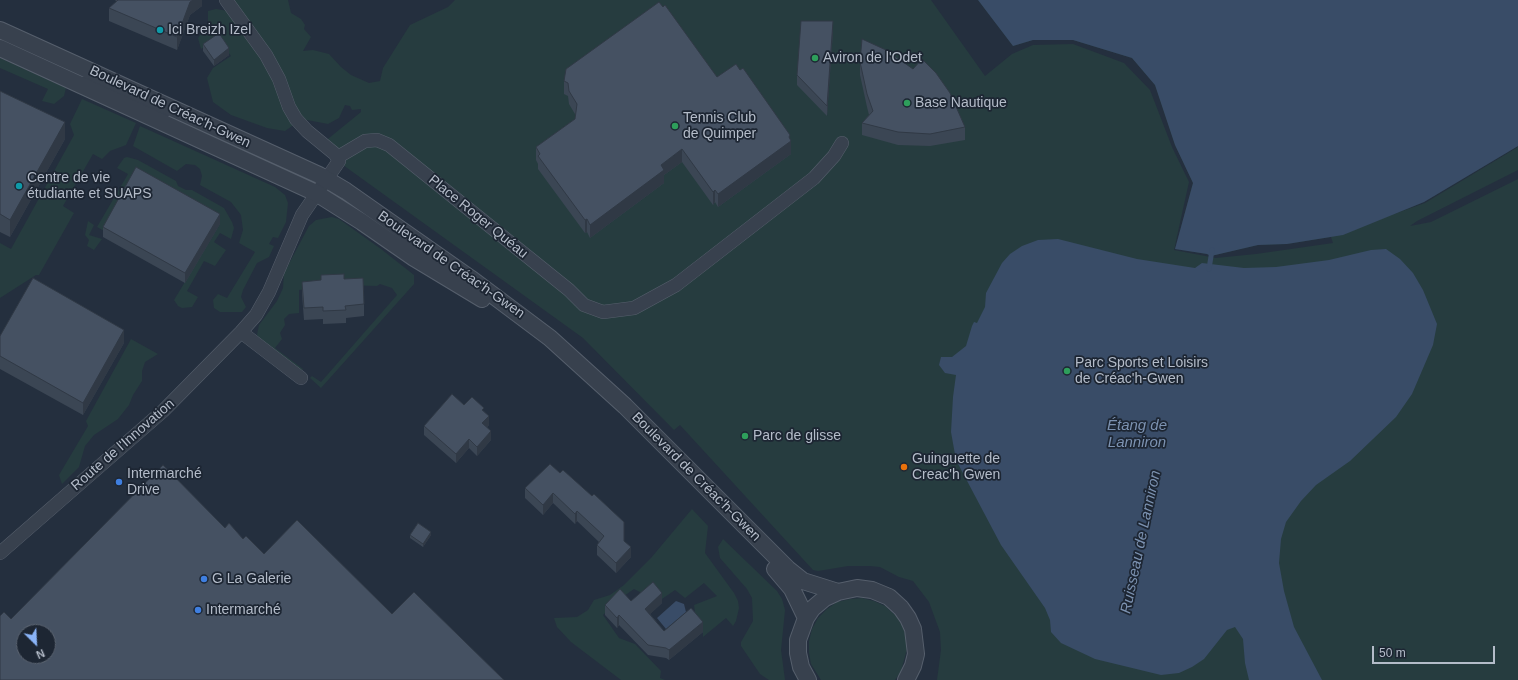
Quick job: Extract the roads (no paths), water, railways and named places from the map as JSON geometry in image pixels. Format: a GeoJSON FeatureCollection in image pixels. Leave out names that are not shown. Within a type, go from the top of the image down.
{"type":"FeatureCollection","features":[{"type":"Feature","properties":{"kind":"street"},"geometry":{"type":"LineString","coordinates":[[226,0],[266,55],[279,79],[289,107],[296,119],[338,156]]}},
{"type":"Feature","properties":{"kind":"street","name":"Boulevard de Créac'h-Gwen"},"geometry":{"type":"LineString","coordinates":[[0,30],[327,179],[418,241],[529,321],[566,351],[624,406],[788,569],[803,581],[838,592]]}},
{"type":"Feature","properties":{"kind":"street","name":"Boulevard de Créac'h-Gwen"},"geometry":{"type":"LineString","coordinates":[[0,48],[316,193],[414,258],[484,300],[528,332],[570,368],[780,574],[795,593],[806,618]]}},
{"type":"Feature","properties":{"kind":"street"},"geometry":{"type":"LineString","coordinates":[[79,85],[90,80],[190,125],[204,122]]}},
{"type":"Feature","properties":{"kind":"street","name":"Place Roger Quéau"},"geometry":{"type":"LineString","coordinates":[[338,156],[354,146],[371,140],[383,142],[407,159],[569,290],[584,305],[603,312],[624,311],[643,304],[676,285],[814,178],[834,156],[842,143]]}},
{"type":"Feature","properties":{"kind":"street","name":"Route de l'Innovation"},"geometry":{"type":"LineString","coordinates":[[0,553],[163,411],[241,332],[263,304],[279,271],[302,215],[337,165],[339,161],[338,156]]}},
{"type":"Feature","properties":{"kind":"street"},"geometry":{"type":"LineString","coordinates":[[241,332],[301,378]]}},
{"type":"Feature","properties":{"kind":"street"},"geometry":{"type":"LineString","coordinates":[[803,676],[798,653],[798,640],[806,618],[820,602],[838,592],[857,588],[872,590],[888,597],[901,608],[913,629],[916,648],[913,675]]}},
{"type":"Feature","properties":{"kind":"water"},"geometry":{"type":"Polygon","coordinates":[[[978,0],[1518,0],[1518,146],[1424,202],[1343,235],[1287,244],[1258,245],[1211,256],[1175,249],[1193,183],[1175,145],[1155,85],[1132,58],[1073,40],[1033,40],[1013,46],[978,0]]]}},
{"type":"Feature","properties":{"kind":"water","name":"Étang de Lanniron"},"geometry":{"type":"Polygon","coordinates":[[[1058,239],[1137,259],[1195,268],[1202,263],[1244,268],[1276,267],[1329,260],[1371,250],[1386,249],[1400,259],[1413,273],[1423,290],[1437,324],[1433,345],[1412,394],[1396,417],[1350,461],[1316,485],[1301,501],[1286,522],[1281,539],[1279,563],[1284,591],[1294,627],[1322,680],[1249,680],[1245,663],[1243,639],[1235,627],[1227,630],[1204,659],[1192,667],[1179,673],[1161,675],[1095,659],[1061,643],[1051,632],[1050,620],[1045,608],[1001,545],[956,460],[951,432],[956,375],[945,373],[939,365],[941,357],[952,357],[966,346],[972,326],[974,322],[977,323],[985,307],[986,293],[1002,263],[1010,254],[1022,246],[1038,240],[1058,239]]]}},
{"type":"Feature","properties":{"kind":"water"},"geometry":{"type":"Polygon","coordinates":[[[676,601],[684,604],[686,612],[666,629],[657,618],[676,601]]]}},
{"type":"Feature","properties":{"kind":"waterway","name":"Ruisseau de Lanniron"},"geometry":{"type":"LineString","coordinates":[[1209,269],[1212,250]]}},
{"type":"Feature","properties":{"kind":"place","name":"Ici Breizh Izel"},"geometry":{"type":"Point","coordinates":[160,30]}},
{"type":"Feature","properties":{"kind":"place","name":"Aviron de l'Odet"},"geometry":{"type":"Point","coordinates":[815,58]}},
{"type":"Feature","properties":{"kind":"place","name":"Base Nautique"},"geometry":{"type":"Point","coordinates":[907,103]}},
{"type":"Feature","properties":{"kind":"place","name":"Tennis Club de Quimper"},"geometry":{"type":"Point","coordinates":[675,126]}},
{"type":"Feature","properties":{"kind":"place","name":"Centre de vie étudiante et SUAPS"},"geometry":{"type":"Point","coordinates":[19,186]}},
{"type":"Feature","properties":{"kind":"place","name":"Parc Sports et Loisirs de Créac'h-Gwen"},"geometry":{"type":"Point","coordinates":[1067,371]}},
{"type":"Feature","properties":{"kind":"place","name":"Parc de glisse"},"geometry":{"type":"Point","coordinates":[745,436]}},
{"type":"Feature","properties":{"kind":"place","name":"Guinguette de Creac'h Gwen"},"geometry":{"type":"Point","coordinates":[904,467]}},
{"type":"Feature","properties":{"kind":"place","name":"Intermarché Drive"},"geometry":{"type":"Point","coordinates":[119,482]}},
{"type":"Feature","properties":{"kind":"place","name":"G La Galerie"},"geometry":{"type":"Point","coordinates":[204,579]}},
{"type":"Feature","properties":{"kind":"place","name":"Intermarché"},"geometry":{"type":"Point","coordinates":[198,610]}}]}
